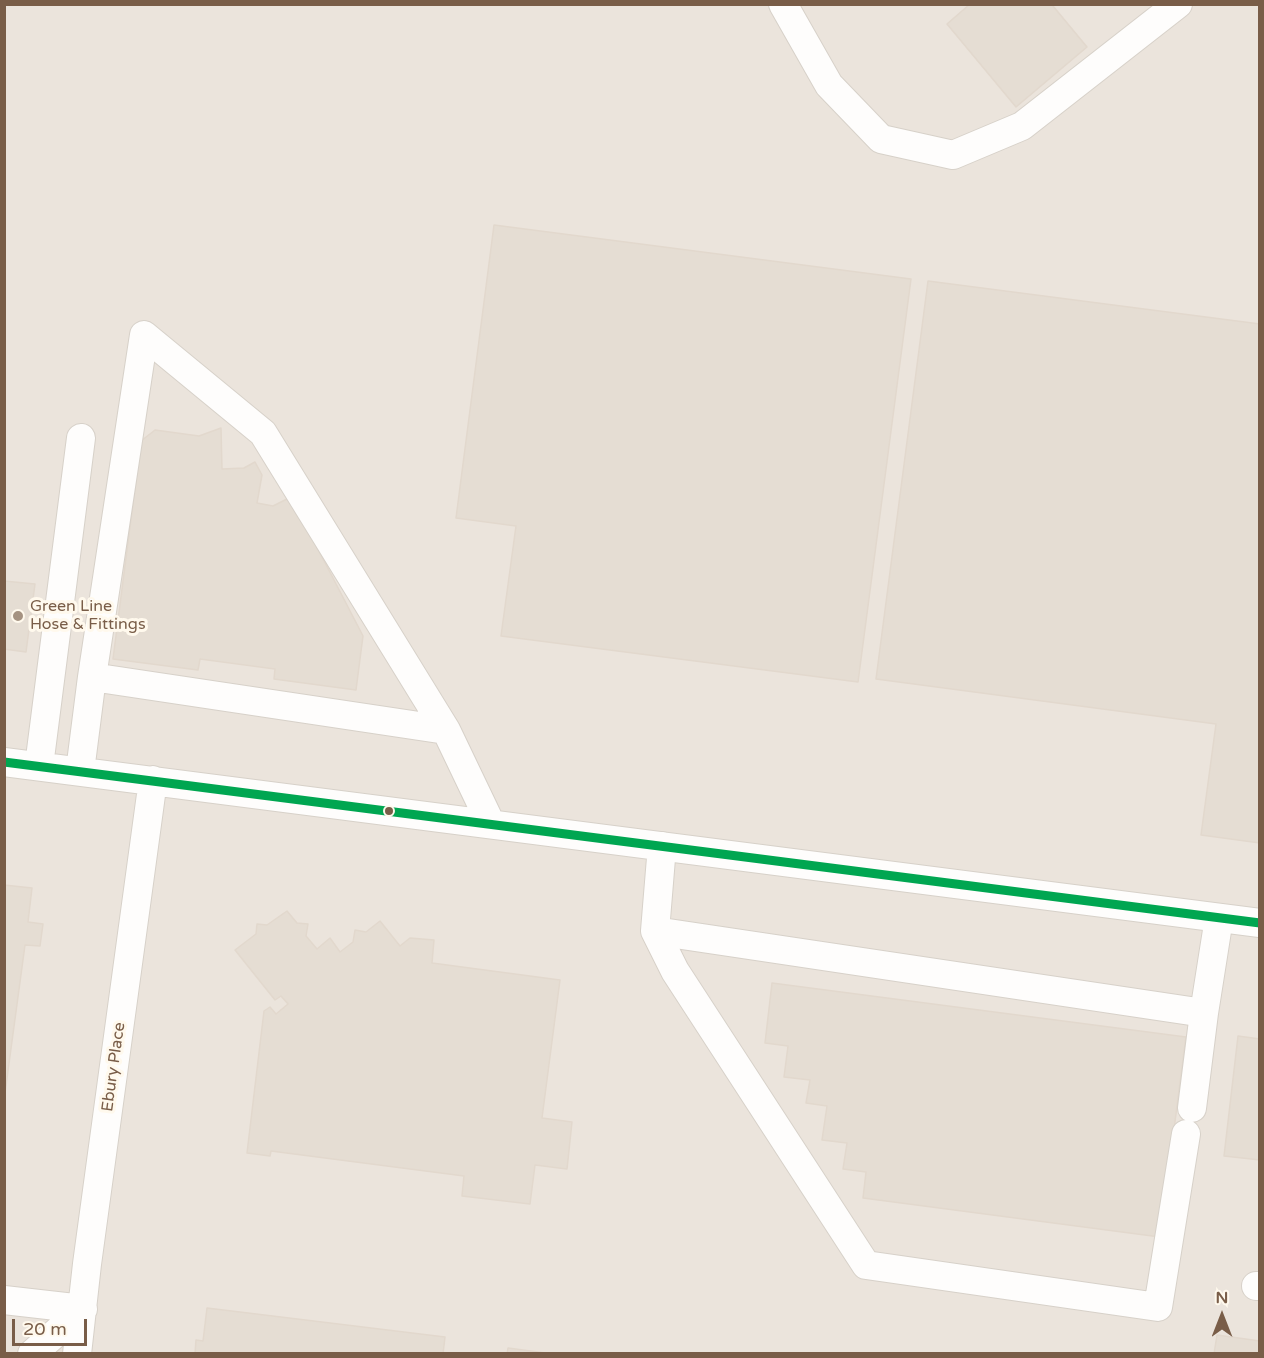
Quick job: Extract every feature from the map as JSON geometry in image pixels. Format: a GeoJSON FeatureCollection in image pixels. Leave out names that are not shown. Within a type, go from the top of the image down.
{"type":"FeatureCollection","features":[{"type":"Feature","properties":{"kind":"street"},"geometry":{"type":"LineString","coordinates":[[783,4],[829,85],[881,139],[953,155],[1022,126],[1178,4]]}},
{"type":"Feature","properties":{"kind":"street"},"geometry":{"type":"LineString","coordinates":[[80,771],[144,335],[263,433],[446,730],[492,824]]}},
{"type":"Feature","properties":{"kind":"street"},"geometry":{"type":"LineString","coordinates":[[39,766],[81,438]]}},
{"type":"Feature","properties":{"kind":"street"},"geometry":{"type":"LineString","coordinates":[[92,677],[446,730]]}},
{"type":"Feature","properties":{"kind":"street"},"geometry":{"type":"LineString","coordinates":[[4,762],[1260,923]]}},
{"type":"Feature","properties":{"kind":"street","name":"Ebury Place"},"geometry":{"type":"LineString","coordinates":[[77,1353],[153,780]]}},
{"type":"Feature","properties":{"kind":"street"},"geometry":{"type":"LineString","coordinates":[[662,846],[655,931],[675,971],[866,1266],[1158,1307],[1189,1121],[1219,918]]}},
{"type":"Feature","properties":{"kind":"street"},"geometry":{"type":"LineString","coordinates":[[655,931],[1204,1013]]}},
{"type":"Feature","properties":{"kind":"street"},"geometry":{"type":"LineString","coordinates":[[4,1300],[83,1309]]}},
{"type":"Feature","properties":{"kind":"street"},"geometry":{"type":"LineString","coordinates":[[32,1353],[83,1309]]}},
{"type":"Feature","properties":{"kind":"shaded area"},"geometry":{"type":"Polygon","coordinates":[[[5,5],[1259,5],[1259,1353],[5,1353],[5,5]]]}},
{"type":"Feature","properties":{"kind":"building"},"geometry":{"type":"Polygon","coordinates":[[[970,4],[1054,4],[1053,6],[1087,47],[1016,107],[947,24],[970,4]]]}},
{"type":"Feature","properties":{"kind":"building"},"geometry":{"type":"Polygon","coordinates":[[[494,225],[911,279],[858,682],[501,636],[516,526],[456,518],[494,225]]]}},
{"type":"Feature","properties":{"kind":"building"},"geometry":{"type":"Polygon","coordinates":[[[928,281],[1260,324],[1260,843],[1201,835],[1216,724],[876,679],[928,281]]]}},
{"type":"Feature","properties":{"kind":"building"},"geometry":{"type":"Polygon","coordinates":[[[221,428],[222,469],[244,468],[255,462],[262,475],[257,503],[273,506],[291,497],[363,636],[356,690],[274,679],[275,669],[200,659],[198,670],[113,659],[141,441],[155,430],[199,436],[221,428]]]}},
{"type":"Feature","properties":{"kind":"building","name":"Green Line Hose & Fittings"},"geometry":{"type":"Polygon","coordinates":[[[4,581],[35,584],[26,652],[4,649],[4,581]]]}},
{"type":"Feature","properties":{"kind":"building"},"geometry":{"type":"Polygon","coordinates":[[[4,885],[32,888],[28,922],[43,924],[40,946],[25,945],[5,1093],[4,885]]]}},
{"type":"Feature","properties":{"kind":"building"},"geometry":{"type":"Polygon","coordinates":[[[287,911],[297,923],[308,924],[306,936],[317,949],[330,938],[340,952],[353,942],[355,930],[366,932],[380,921],[400,946],[410,938],[434,940],[432,963],[560,980],[542,1118],[572,1122],[567,1169],[535,1165],[530,1204],[462,1196],[464,1176],[271,1151],[270,1156],[247,1153],[264,1011],[270,1007],[276,1014],[288,1004],[281,996],[275,1000],[235,950],[256,934],[257,924],[267,925],[287,911]]]}},
{"type":"Feature","properties":{"kind":"building"},"geometry":{"type":"Polygon","coordinates":[[[772,983],[1186,1037],[1160,1237],[863,1198],[866,1172],[843,1169],[847,1143],[822,1140],[827,1106],[806,1103],[810,1080],[784,1077],[788,1046],[765,1043],[772,983]]]}},
{"type":"Feature","properties":{"kind":"building"},"geometry":{"type":"Polygon","coordinates":[[[1238,1036],[1260,1039],[1260,1160],[1224,1156],[1238,1036]]]}},
{"type":"Feature","properties":{"kind":"building"},"geometry":{"type":"Polygon","coordinates":[[[207,1308],[445,1337],[443,1354],[195,1354],[196,1340],[203,1341],[207,1308]]]}},
{"type":"Feature","properties":{"kind":"building"},"geometry":{"type":"Polygon","coordinates":[[[1217,1335],[1260,1341],[1260,1354],[1214,1354],[1217,1335]]]}},
{"type":"Feature","properties":{"kind":"building"},"geometry":{"type":"Polygon","coordinates":[[[508,1348],[553,1354],[507,1354],[508,1348]]]}},
{"type":"Feature","properties":{"kind":"transit line"},"geometry":{"type":"LineString","coordinates":[[4,762],[1260,923]]}},
{"type":"Feature","properties":{"kind":"place","name":"Green Line Hose & Fittings"},"geometry":{"type":"Point","coordinates":[18,616]}}]}
